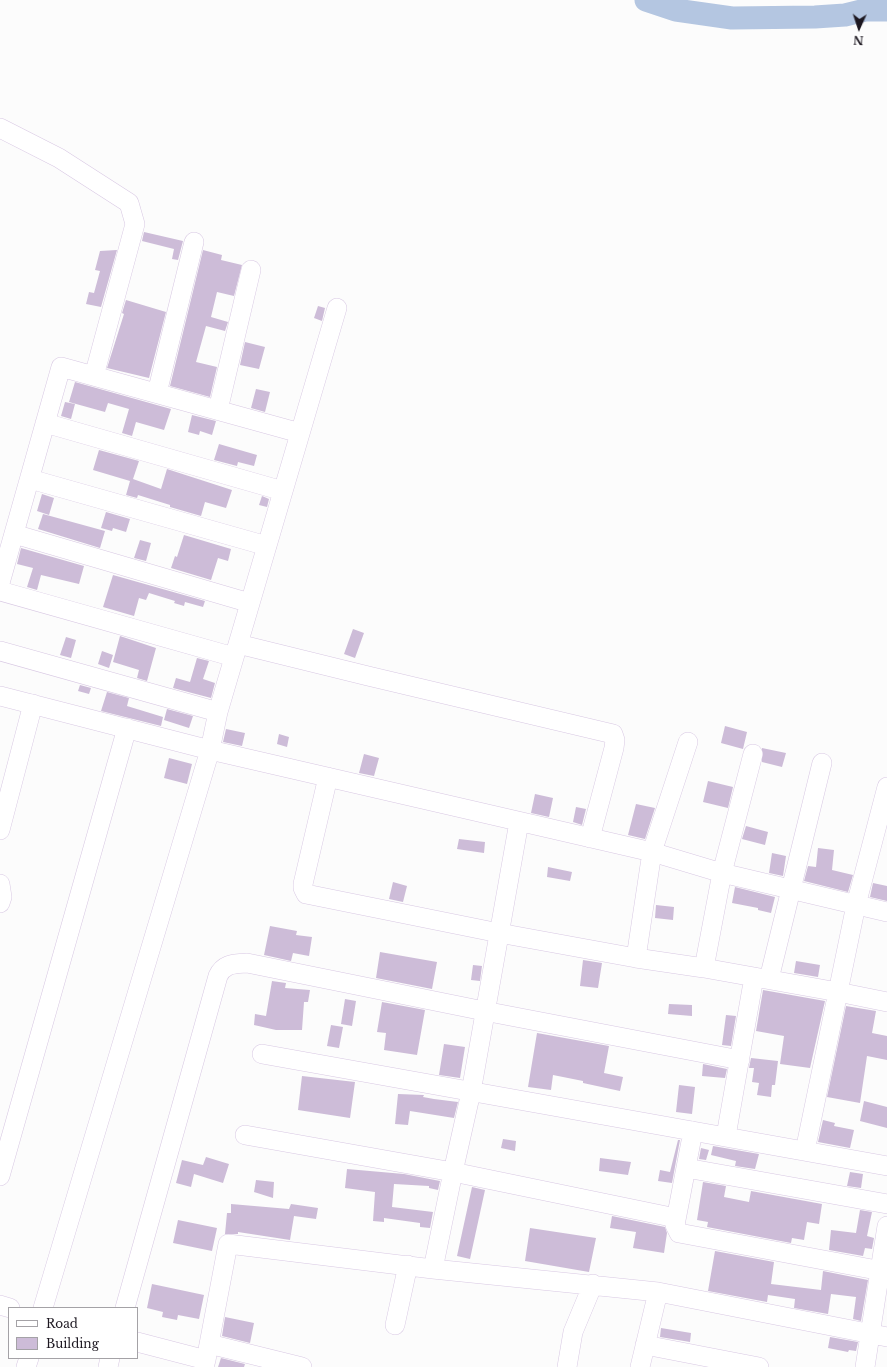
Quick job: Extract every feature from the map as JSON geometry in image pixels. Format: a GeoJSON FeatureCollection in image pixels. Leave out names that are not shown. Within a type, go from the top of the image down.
{"type":"FeatureCollection","features":[{"type":"Feature","properties":{"kind":"street"},"geometry":{"type":"LineString","coordinates":[[0,128],[59,158],[129,203],[135,224],[94,376]]}},
{"type":"Feature","properties":{"kind":"street"},"geometry":{"type":"LineString","coordinates":[[157,393],[194,242]]}},
{"type":"Feature","properties":{"kind":"street"},"geometry":{"type":"LineString","coordinates":[[218,410],[251,270]]}},
{"type":"Feature","properties":{"kind":"street"},"geometry":{"type":"LineString","coordinates":[[44,1307],[210,750],[218,712],[337,308]]}},
{"type":"Feature","properties":{"kind":"street"},"geometry":{"type":"LineString","coordinates":[[0,583],[61,366],[300,433]]}},
{"type":"Feature","properties":{"kind":"street"},"geometry":{"type":"LineString","coordinates":[[45,423],[283,491]]}},
{"type":"Feature","properties":{"kind":"street"},"geometry":{"type":"LineString","coordinates":[[30,479],[267,546]]}},
{"type":"Feature","properties":{"kind":"street"},"geometry":{"type":"LineString","coordinates":[[14,534],[250,603]]}},
{"type":"Feature","properties":{"kind":"street"},"geometry":{"type":"LineString","coordinates":[[0,591],[236,650],[368,676],[613,734],[615,740],[614,748],[590,838]]}},
{"type":"Feature","properties":{"kind":"street"},"geometry":{"type":"LineString","coordinates":[[0,651],[218,712]]}},
{"type":"Feature","properties":{"kind":"street"},"geometry":{"type":"LineString","coordinates":[[0,696],[210,750],[652,852],[722,873],[856,906],[887,912]]}},
{"type":"Feature","properties":{"kind":"street"},"geometry":{"type":"LineString","coordinates":[[0,830],[33,704]]}},
{"type":"Feature","properties":{"kind":"street"},"geometry":{"type":"LineString","coordinates":[[0,1176],[127,728]]}},
{"type":"Feature","properties":{"kind":"street"},"geometry":{"type":"LineString","coordinates":[[636,958],[652,852],[688,742]]}},
{"type":"Feature","properties":{"kind":"street"},"geometry":{"type":"LineString","coordinates":[[704,968],[722,873],[753,754]]}},
{"type":"Feature","properties":{"kind":"street"},"geometry":{"type":"LineString","coordinates":[[726,1136],[740,1060],[762,978],[790,890],[822,763]]}},
{"type":"Feature","properties":{"kind":"street"},"geometry":{"type":"LineString","coordinates":[[328,777],[302,884],[304,892],[310,895],[499,933],[636,958],[762,978],[887,1002]]}},
{"type":"Feature","properties":{"kind":"street"},"geometry":{"type":"LineString","coordinates":[[805,1151],[856,906],[887,787]]}},
{"type":"Feature","properties":{"kind":"street"},"geometry":{"type":"LineString","coordinates":[[433,1269],[471,1092],[484,1011],[519,822]]}},
{"type":"Feature","properties":{"kind":"street"},"geometry":{"type":"LineString","coordinates":[[0,884],[2,897],[0,903]]}},
{"type":"Feature","properties":{"kind":"street"},"geometry":{"type":"LineString","coordinates":[[125,1307],[221,969],[228,965],[247,963],[484,1011],[740,1060]]}},
{"type":"Feature","properties":{"kind":"street"},"geometry":{"type":"LineString","coordinates":[[262,1054],[887,1165]]}},
{"type":"Feature","properties":{"kind":"street"},"geometry":{"type":"LineString","coordinates":[[693,1131],[676,1218],[676,1231],[682,1234],[883,1271]]}},
{"type":"Feature","properties":{"kind":"street"},"geometry":{"type":"LineString","coordinates":[[245,1135],[453,1172],[676,1218]]}},
{"type":"Feature","properties":{"kind":"street"},"geometry":{"type":"LineString","coordinates":[[686,1168],[887,1204]]}},
{"type":"Feature","properties":{"kind":"street"},"geometry":{"type":"LineString","coordinates":[[865,1367],[878,1335],[887,1226]]}},
{"type":"Feature","properties":{"kind":"street"},"geometry":{"type":"LineString","coordinates":[[206,1357],[228,1244],[433,1269],[593,1284],[658,1292],[878,1335]]}},
{"type":"Feature","properties":{"kind":"street"},"geometry":{"type":"LineString","coordinates":[[395,1325],[408,1265]]}},
{"type":"Feature","properties":{"kind":"street"},"geometry":{"type":"LineString","coordinates":[[567,1367],[573,1332],[593,1284]]}},
{"type":"Feature","properties":{"kind":"street"},"geometry":{"type":"LineString","coordinates":[[640,1367],[658,1292]]}},
{"type":"Feature","properties":{"kind":"street"},"geometry":{"type":"LineString","coordinates":[[138,1342],[206,1357],[302,1367]]}},
{"type":"Feature","properties":{"kind":"street"},"geometry":{"type":"LineString","coordinates":[[645,1345],[759,1367]]}},
{"type":"Feature","properties":{"kind":"building"},"geometry":{"type":"Polygon","coordinates":[[[144,232],[183,241],[178,260],[172,259],[174,249],[142,241],[144,232]]]}},
{"type":"Feature","properties":{"kind":"building"},"geometry":{"type":"Polygon","coordinates":[[[117,250],[101,307],[86,304],[89,292],[94,293],[100,271],[95,270],[100,251],[117,250]]]}},
{"type":"Feature","properties":{"kind":"building"},"geometry":{"type":"Polygon","coordinates":[[[203,250],[222,255],[221,260],[242,265],[234,296],[217,292],[211,317],[228,322],[225,331],[206,326],[196,362],[217,367],[210,397],[170,386],[203,250]]]}},
{"type":"Feature","properties":{"kind":"building"},"geometry":{"type":"Polygon","coordinates":[[[126,300],[166,312],[149,378],[107,368],[124,314],[122,313],[126,300]]]}},
{"type":"Feature","properties":{"kind":"building"},"geometry":{"type":"Polygon","coordinates":[[[318,306],[325,308],[322,321],[314,318],[318,306]]]}},
{"type":"Feature","properties":{"kind":"building"},"geometry":{"type":"Polygon","coordinates":[[[245,342],[265,347],[259,369],[240,365],[245,342]]]}},
{"type":"Feature","properties":{"kind":"building"},"geometry":{"type":"Polygon","coordinates":[[[75,382],[171,409],[164,430],[136,422],[132,436],[122,433],[129,409],[108,403],[105,412],[69,402],[75,382]]]}},
{"type":"Feature","properties":{"kind":"building"},"geometry":{"type":"Polygon","coordinates":[[[256,389],[270,392],[265,412],[251,408],[256,389]]]}},
{"type":"Feature","properties":{"kind":"building"},"geometry":{"type":"Polygon","coordinates":[[[65,402],[75,404],[71,419],[61,416],[65,402]]]}},
{"type":"Feature","properties":{"kind":"building"},"geometry":{"type":"Polygon","coordinates":[[[192,415],[216,421],[212,435],[200,431],[199,435],[188,432],[192,415]]]}},
{"type":"Feature","properties":{"kind":"building"},"geometry":{"type":"Polygon","coordinates":[[[219,444],[257,455],[254,466],[238,462],[237,466],[214,460],[219,444]]]}},
{"type":"Feature","properties":{"kind":"building"},"geometry":{"type":"Polygon","coordinates":[[[99,450],[139,461],[133,479],[161,489],[167,469],[232,490],[226,508],[205,502],[201,516],[170,507],[170,505],[138,495],[137,498],[126,495],[130,481],[93,470],[99,450]]]}},
{"type":"Feature","properties":{"kind":"building"},"geometry":{"type":"Polygon","coordinates":[[[42,494],[54,498],[49,515],[37,511],[42,494]]]}},
{"type":"Feature","properties":{"kind":"building"},"geometry":{"type":"Polygon","coordinates":[[[262,496],[269,499],[267,507],[259,505],[262,496]]]}},
{"type":"Feature","properties":{"kind":"building"},"geometry":{"type":"Polygon","coordinates":[[[106,512],[130,519],[126,532],[113,528],[112,531],[101,528],[106,512]]]}},
{"type":"Feature","properties":{"kind":"building"},"geometry":{"type":"Polygon","coordinates":[[[43,514],[105,531],[100,548],[38,529],[43,514]]]}},
{"type":"Feature","properties":{"kind":"building"},"geometry":{"type":"Polygon","coordinates":[[[184,535],[231,549],[228,561],[218,558],[211,580],[171,568],[175,556],[177,557],[184,535]]]}},
{"type":"Feature","properties":{"kind":"building"},"geometry":{"type":"Polygon","coordinates":[[[140,540],[151,543],[146,561],[134,558],[140,540]]]}},
{"type":"Feature","properties":{"kind":"building"},"geometry":{"type":"Polygon","coordinates":[[[21,548],[84,566],[79,584],[41,575],[37,590],[27,587],[33,568],[17,564],[21,548]]]}},
{"type":"Feature","properties":{"kind":"building"},"geometry":{"type":"Polygon","coordinates":[[[113,575],[205,601],[203,607],[185,602],[184,606],[174,603],[175,601],[149,593],[146,600],[139,598],[134,616],[103,607],[113,575]]]}},
{"type":"Feature","properties":{"kind":"building"},"geometry":{"type":"Polygon","coordinates":[[[353,629],[364,633],[355,658],[344,654],[353,629]]]}},
{"type":"Feature","properties":{"kind":"building"},"geometry":{"type":"Polygon","coordinates":[[[120,636],[156,648],[147,681],[137,678],[139,670],[113,662],[120,636]]]}},
{"type":"Feature","properties":{"kind":"building"},"geometry":{"type":"Polygon","coordinates":[[[66,637],[76,640],[71,658],[60,655],[66,637]]]}},
{"type":"Feature","properties":{"kind":"building"},"geometry":{"type":"Polygon","coordinates":[[[102,651],[113,655],[109,668],[98,664],[102,651]]]}},
{"type":"Feature","properties":{"kind":"building"},"geometry":{"type":"Polygon","coordinates":[[[197,658],[209,661],[203,679],[215,683],[211,698],[173,688],[176,678],[190,682],[197,658]]]}},
{"type":"Feature","properties":{"kind":"building"},"geometry":{"type":"Polygon","coordinates":[[[80,685],[91,688],[89,694],[78,691],[80,685]]]}},
{"type":"Feature","properties":{"kind":"building"},"geometry":{"type":"Polygon","coordinates":[[[107,692],[129,698],[127,706],[163,717],[161,726],[101,711],[107,692]]]}},
{"type":"Feature","properties":{"kind":"building"},"geometry":{"type":"Polygon","coordinates":[[[167,709],[193,716],[189,728],[164,720],[167,709]]]}},
{"type":"Feature","properties":{"kind":"building"},"geometry":{"type":"Polygon","coordinates":[[[725,726],[747,732],[743,749],[721,743],[725,726]]]}},
{"type":"Feature","properties":{"kind":"building"},"geometry":{"type":"Polygon","coordinates":[[[226,729],[245,733],[242,746],[223,742],[226,729]]]}},
{"type":"Feature","properties":{"kind":"building"},"geometry":{"type":"Polygon","coordinates":[[[279,734],[289,737],[287,747],[277,744],[279,734]]]}},
{"type":"Feature","properties":{"kind":"building"},"geometry":{"type":"Polygon","coordinates":[[[762,748],[786,753],[782,767],[762,762],[762,748]]]}},
{"type":"Feature","properties":{"kind":"building"},"geometry":{"type":"Polygon","coordinates":[[[364,754],[379,758],[374,776],[359,773],[364,754]]]}},
{"type":"Feature","properties":{"kind":"building"},"geometry":{"type":"Polygon","coordinates":[[[169,758],[192,764],[187,784],[164,778],[169,758]]]}},
{"type":"Feature","properties":{"kind":"building"},"geometry":{"type":"Polygon","coordinates":[[[708,781],[733,787],[728,808],[703,802],[708,781]]]}},
{"type":"Feature","properties":{"kind":"building"},"geometry":{"type":"Polygon","coordinates":[[[535,794],[553,798],[549,817],[531,813],[535,794]]]}},
{"type":"Feature","properties":{"kind":"building"},"geometry":{"type":"Polygon","coordinates":[[[636,804],[655,808],[645,839],[628,835],[636,804]]]}},
{"type":"Feature","properties":{"kind":"building"},"geometry":{"type":"Polygon","coordinates":[[[576,807],[586,809],[582,825],[573,822],[576,807]]]}},
{"type":"Feature","properties":{"kind":"building"},"geometry":{"type":"Polygon","coordinates":[[[746,826],[768,832],[765,845],[742,839],[746,826]]]}},
{"type":"Feature","properties":{"kind":"building"},"geometry":{"type":"Polygon","coordinates":[[[459,839],[485,842],[484,853],[457,849],[459,839]]]}},
{"type":"Feature","properties":{"kind":"building"},"geometry":{"type":"Polygon","coordinates":[[[818,848],[834,850],[832,870],[853,875],[848,892],[804,881],[808,866],[816,867],[818,848]]]}},
{"type":"Feature","properties":{"kind":"building"},"geometry":{"type":"Polygon","coordinates":[[[772,853],[786,856],[783,876],[769,873],[772,853]]]}},
{"type":"Feature","properties":{"kind":"building"},"geometry":{"type":"Polygon","coordinates":[[[548,867],[572,872],[570,881],[547,877],[548,867]]]}},
{"type":"Feature","properties":{"kind":"building"},"geometry":{"type":"Polygon","coordinates":[[[393,882],[407,886],[403,902],[389,899],[393,882]]]}},
{"type":"Feature","properties":{"kind":"building"},"geometry":{"type":"Polygon","coordinates":[[[873,883],[887,886],[887,901],[870,897],[873,883]]]}},
{"type":"Feature","properties":{"kind":"building"},"geometry":{"type":"Polygon","coordinates":[[[735,887],[775,897],[771,913],[758,910],[758,908],[732,903],[735,887]]]}},
{"type":"Feature","properties":{"kind":"building"},"geometry":{"type":"Polygon","coordinates":[[[656,905],[674,907],[673,920],[655,918],[656,905]]]}},
{"type":"Feature","properties":{"kind":"building"},"geometry":{"type":"Polygon","coordinates":[[[270,926],[297,931],[296,935],[312,937],[309,956],[293,953],[291,961],[264,955],[270,926]]]}},
{"type":"Feature","properties":{"kind":"building"},"geometry":{"type":"Polygon","coordinates":[[[380,952],[437,962],[432,989],[376,978],[380,952]]]}},
{"type":"Feature","properties":{"kind":"building"},"geometry":{"type":"Polygon","coordinates":[[[583,960],[602,963],[598,988],[580,986],[583,960]]]}},
{"type":"Feature","properties":{"kind":"building"},"geometry":{"type":"Polygon","coordinates":[[[796,961],[820,965],[818,977],[794,973],[796,961]]]}},
{"type":"Feature","properties":{"kind":"building"},"geometry":{"type":"Polygon","coordinates":[[[473,965],[482,966],[480,981],[471,980],[473,965]]]}},
{"type":"Feature","properties":{"kind":"building"},"geometry":{"type":"Polygon","coordinates":[[[272,981],[286,983],[285,988],[310,990],[308,1002],[304,1002],[302,1030],[276,1030],[254,1025],[255,1014],[266,1016],[272,981]]]}},
{"type":"Feature","properties":{"kind":"building"},"geometry":{"type":"Polygon","coordinates":[[[763,990],[825,1001],[810,1068],[780,1064],[784,1036],[756,1031],[763,990]]]}},
{"type":"Feature","properties":{"kind":"building"},"geometry":{"type":"Polygon","coordinates":[[[345,999],[356,1001],[352,1026],[341,1024],[345,999]]]}},
{"type":"Feature","properties":{"kind":"building"},"geometry":{"type":"Polygon","coordinates":[[[382,1002],[425,1010],[417,1055],[384,1050],[386,1033],[377,1032],[382,1002]]]}},
{"type":"Feature","properties":{"kind":"building"},"geometry":{"type":"Polygon","coordinates":[[[669,1004],[692,1005],[692,1016],[668,1014],[669,1004]]]}},
{"type":"Feature","properties":{"kind":"building"},"geometry":{"type":"Polygon","coordinates":[[[846,1006],[876,1011],[872,1033],[887,1036],[887,1060],[867,1056],[860,1103],[827,1097],[846,1006]]]}},
{"type":"Feature","properties":{"kind":"building"},"geometry":{"type":"Polygon","coordinates":[[[726,1015],[736,1016],[731,1046],[722,1045],[726,1015]]]}},
{"type":"Feature","properties":{"kind":"building"},"geometry":{"type":"Polygon","coordinates":[[[331,1025],[343,1027],[339,1048],[327,1046],[331,1025]]]}},
{"type":"Feature","properties":{"kind":"building"},"geometry":{"type":"Polygon","coordinates":[[[537,1033],[609,1046],[604,1073],[623,1077],[620,1091],[553,1075],[551,1090],[528,1087],[537,1033]]]}},
{"type":"Feature","properties":{"kind":"building"},"geometry":{"type":"Polygon","coordinates":[[[444,1044],[465,1047],[460,1078],[439,1075],[444,1044]]]}},
{"type":"Feature","properties":{"kind":"building"},"geometry":{"type":"Polygon","coordinates":[[[751,1058],[778,1061],[775,1085],[772,1085],[771,1097],[757,1095],[759,1083],[752,1082],[754,1068],[749,1068],[751,1058]]]}},
{"type":"Feature","properties":{"kind":"building"},"geometry":{"type":"Polygon","coordinates":[[[703,1064],[727,1069],[725,1078],[702,1076],[703,1064]]]}},
{"type":"Feature","properties":{"kind":"building"},"geometry":{"type":"Polygon","coordinates":[[[302,1076],[355,1082],[350,1118],[298,1110],[302,1076]]]}},
{"type":"Feature","properties":{"kind":"building"},"geometry":{"type":"Polygon","coordinates":[[[679,1085],[695,1087],[692,1114],[676,1112],[679,1085]]]}},
{"type":"Feature","properties":{"kind":"building"},"geometry":{"type":"Polygon","coordinates":[[[398,1094],[424,1095],[423,1097],[458,1102],[454,1118],[410,1111],[408,1125],[395,1124],[398,1094]]]}},
{"type":"Feature","properties":{"kind":"building"},"geometry":{"type":"Polygon","coordinates":[[[864,1101],[887,1107],[887,1128],[860,1121],[864,1101]]]}},
{"type":"Feature","properties":{"kind":"building"},"geometry":{"type":"Polygon","coordinates":[[[823,1120],[835,1123],[834,1126],[854,1130],[850,1148],[818,1142],[823,1120]]]}},
{"type":"Feature","properties":{"kind":"building"},"geometry":{"type":"Polygon","coordinates":[[[503,1139],[516,1141],[515,1151],[501,1148],[503,1139]]]}},
{"type":"Feature","properties":{"kind":"building"},"geometry":{"type":"Polygon","coordinates":[[[678,1140],[680,1140],[672,1183],[658,1181],[660,1170],[670,1172],[678,1140]]]}},
{"type":"Feature","properties":{"kind":"building"},"geometry":{"type":"Polygon","coordinates":[[[713,1146],[759,1154],[755,1169],[735,1166],[736,1161],[711,1155],[713,1146]]]}},
{"type":"Feature","properties":{"kind":"building"},"geometry":{"type":"Polygon","coordinates":[[[701,1148],[709,1150],[706,1160],[699,1159],[701,1148]]]}},
{"type":"Feature","properties":{"kind":"building"},"geometry":{"type":"Polygon","coordinates":[[[206,1157],[229,1164],[223,1183],[194,1174],[191,1187],[176,1183],[182,1160],[203,1165],[206,1157]]]}},
{"type":"Feature","properties":{"kind":"building"},"geometry":{"type":"Polygon","coordinates":[[[600,1158],[631,1162],[628,1175],[599,1171],[600,1158]]]}},
{"type":"Feature","properties":{"kind":"building"},"geometry":{"type":"Polygon","coordinates":[[[347,1169],[404,1174],[440,1181],[438,1190],[429,1188],[429,1186],[394,1184],[392,1207],[433,1212],[430,1228],[420,1227],[420,1223],[384,1218],[384,1222],[373,1221],[375,1192],[345,1188],[347,1169]]]}},
{"type":"Feature","properties":{"kind":"building"},"geometry":{"type":"Polygon","coordinates":[[[850,1172],[863,1174],[861,1188],[847,1186],[850,1172]]]}},
{"type":"Feature","properties":{"kind":"building"},"geometry":{"type":"Polygon","coordinates":[[[256,1180],[274,1182],[273,1198],[254,1192],[256,1180]]]}},
{"type":"Feature","properties":{"kind":"building"},"geometry":{"type":"Polygon","coordinates":[[[703,1182],[726,1186],[724,1197],[749,1202],[751,1191],[822,1204],[819,1224],[807,1222],[804,1240],[792,1238],[791,1243],[707,1227],[708,1222],[697,1220],[703,1182]]]}},
{"type":"Feature","properties":{"kind":"building"},"geometry":{"type":"Polygon","coordinates":[[[472,1187],[485,1190],[470,1259],[457,1256],[472,1187]]]}},
{"type":"Feature","properties":{"kind":"building"},"geometry":{"type":"Polygon","coordinates":[[[231,1204],[289,1209],[291,1204],[318,1208],[316,1219],[294,1216],[290,1240],[238,1232],[238,1234],[225,1234],[227,1213],[231,1213],[231,1204]]]}},
{"type":"Feature","properties":{"kind":"building"},"geometry":{"type":"Polygon","coordinates":[[[860,1210],[872,1212],[867,1236],[874,1238],[872,1249],[865,1248],[863,1256],[829,1250],[831,1230],[856,1233],[860,1210]]]}},
{"type":"Feature","properties":{"kind":"building"},"geometry":{"type":"Polygon","coordinates":[[[612,1216],[665,1227],[667,1233],[664,1253],[633,1248],[636,1232],[610,1228],[612,1216]]]}},
{"type":"Feature","properties":{"kind":"building"},"geometry":{"type":"Polygon","coordinates":[[[178,1220],[217,1228],[212,1251],[173,1243],[178,1220]]]}},
{"type":"Feature","properties":{"kind":"building"},"geometry":{"type":"Polygon","coordinates":[[[530,1228],[596,1238],[589,1272],[525,1261],[530,1228]]]}},
{"type":"Feature","properties":{"kind":"building"},"geometry":{"type":"Polygon","coordinates":[[[715,1251],[774,1262],[771,1284],[821,1290],[823,1271],[868,1280],[861,1321],[853,1319],[856,1297],[831,1294],[828,1314],[794,1308],[795,1299],[768,1295],[767,1302],[708,1291],[715,1251]]]}},
{"type":"Feature","properties":{"kind":"building"},"geometry":{"type":"Polygon","coordinates":[[[152,1284],[204,1295],[199,1319],[178,1315],[177,1320],[162,1317],[163,1312],[147,1308],[152,1284]]]}},
{"type":"Feature","properties":{"kind":"building"},"geometry":{"type":"Polygon","coordinates":[[[225,1317],[254,1323],[250,1343],[222,1336],[225,1317]]]}},
{"type":"Feature","properties":{"kind":"building"},"geometry":{"type":"Polygon","coordinates":[[[661,1328],[691,1333],[690,1342],[660,1337],[661,1328]]]}},
{"type":"Feature","properties":{"kind":"building"},"geometry":{"type":"Polygon","coordinates":[[[830,1337],[858,1342],[856,1351],[849,1350],[848,1352],[828,1348],[830,1337]]]}},
{"type":"Feature","properties":{"kind":"building"},"geometry":{"type":"Polygon","coordinates":[[[221,1358],[245,1364],[244,1367],[218,1367],[221,1358]]]}},
{"type":"Feature","properties":{"kind":"waterway"},"geometry":{"type":"LineString","coordinates":[[646,0],[676,10],[732,18],[815,17],[845,15],[865,10],[887,10]]}}]}
